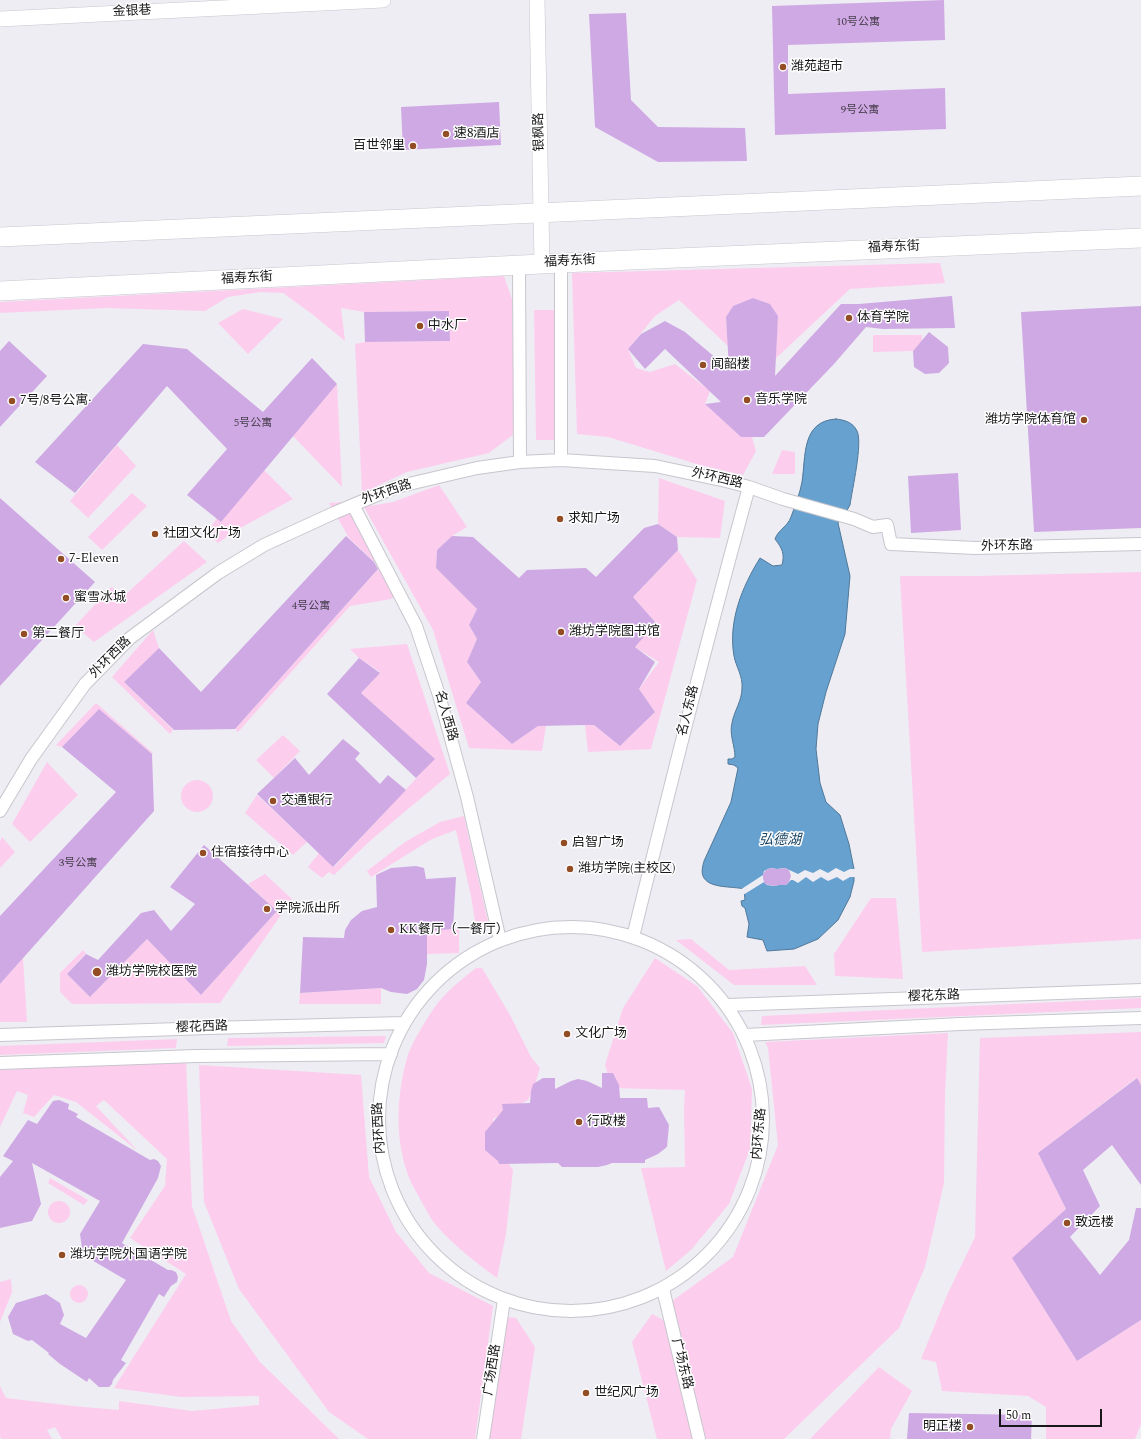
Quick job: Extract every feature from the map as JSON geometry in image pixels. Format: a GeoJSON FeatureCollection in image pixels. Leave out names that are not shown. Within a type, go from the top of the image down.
{"type":"FeatureCollection","features":[{"type":"Feature","properties":{"kind":"main road"},"geometry":{"type":"LineString","coordinates":[[0,237],[1141,186]]}},
{"type":"Feature","properties":{"kind":"main road","name":"福寿东街"},"geometry":{"type":"LineString","coordinates":[[0,291],[561,263],[1141,238]]}},
{"type":"Feature","properties":{"kind":"street","name":"金银巷"},"geometry":{"type":"LineString","coordinates":[[0,19],[383,0]]}},
{"type":"Feature","properties":{"kind":"street","name":"银枫路"},"geometry":{"type":"LineString","coordinates":[[536,0],[542,264]]}},
{"type":"Feature","properties":{"kind":"street"},"geometry":{"type":"LineString","coordinates":[[561,263],[561,460]]}},
{"type":"Feature","properties":{"kind":"street"},"geometry":{"type":"LineString","coordinates":[[519,265],[520,462]]}},
{"type":"Feature","properties":{"kind":"street","name":"外环西路"},"geometry":{"type":"LineString","coordinates":[[0,811],[31,759],[85,684],[130,638],[218,573],[264,545],[396,487],[477,468],[520,462],[561,460],[655,466],[749,487],[783,499],[854,519],[873,527],[887,525]]}},
{"type":"Feature","properties":{"kind":"street","name":"名人东路"},"geometry":{"type":"LineString","coordinates":[[633,937],[705,648],[749,487]]}},
{"type":"Feature","properties":{"kind":"street","name":"名人西路"},"geometry":{"type":"LineString","coordinates":[[353,505],[416,626],[437,688],[467,797],[500,940]]}},
{"type":"Feature","properties":{"kind":"street","name":"外环东路"},"geometry":{"type":"LineString","coordinates":[[887,525],[892,544],[975,548],[1141,544]]}},
{"type":"Feature","properties":{"kind":"street","name":"内环东路"},"geometry":{"type":"LineString","coordinates":[[566,1310],[626,1304],[645,1298],[682,1277],[706,1257],[727,1234],[755,1179],[762,1147],[764,1113],[760,1082],[751,1048],[728,1005],[688,965],[665,950],[633,937],[610,931],[572,928]]}},
{"type":"Feature","properties":{"kind":"street","name":"内环西路"},"geometry":{"type":"LineString","coordinates":[[566,1310],[528,1307],[504,1300],[476,1287],[450,1270],[427,1248],[408,1225],[383,1168],[377,1107],[380,1084],[404,1023],[421,996],[447,971],[474,951],[514,934],[572,928]]}},
{"type":"Feature","properties":{"kind":"street","name":"樱花东路"},"geometry":{"type":"LineString","coordinates":[[728,1005],[1141,990]]}},
{"type":"Feature","properties":{"kind":"street"},"geometry":{"type":"LineString","coordinates":[[744,1035],[960,1024],[1141,1018]]}},
{"type":"Feature","properties":{"kind":"street","name":"樱花西路"},"geometry":{"type":"LineString","coordinates":[[0,1035],[404,1023]]}},
{"type":"Feature","properties":{"kind":"street"},"geometry":{"type":"LineString","coordinates":[[0,1063],[196,1056],[391,1054]]}},
{"type":"Feature","properties":{"kind":"street","name":"广场东路"},"geometry":{"type":"LineString","coordinates":[[663,1289],[699,1439]]}},
{"type":"Feature","properties":{"kind":"street","name":"广场西路"},"geometry":{"type":"LineString","coordinates":[[482,1439],[504,1300]]}},
{"type":"Feature","properties":{"kind":"shaded area"},"geometry":{"type":"Polygon","coordinates":[[[940,263],[945,283],[850,289],[774,360],[778,316],[770,304],[753,298],[733,306],[726,317],[728,346],[679,300],[655,316],[628,349],[636,368],[650,372],[675,364],[710,391],[705,404],[741,437],[752,437],[756,451],[743,475],[700,465],[608,437],[577,434],[572,273],[940,263]]]}},
{"type":"Feature","properties":{"kind":"shaded area"},"geometry":{"type":"Polygon","coordinates":[[[504,276],[512,299],[514,434],[489,453],[407,472],[362,493],[355,344],[365,342],[450,341],[449,311],[364,312],[341,308],[345,341],[283,293],[260,292],[228,297],[205,311],[107,308],[0,313],[0,302],[504,276]]]}},
{"type":"Feature","properties":{"kind":"shaded area"},"geometry":{"type":"Polygon","coordinates":[[[243,309],[283,319],[248,354],[218,323],[243,309]]]}},
{"type":"Feature","properties":{"kind":"shaded area"},"geometry":{"type":"Polygon","coordinates":[[[534,310],[557,310],[554,440],[536,440],[534,310]]]}},
{"type":"Feature","properties":{"kind":"shaded area"},"geometry":{"type":"Polygon","coordinates":[[[873,335],[922,335],[922,341],[913,351],[873,352],[873,335]]]}},
{"type":"Feature","properties":{"kind":"shaded area"},"geometry":{"type":"Polygon","coordinates":[[[337,384],[342,487],[293,436],[337,384]]]}},
{"type":"Feature","properties":{"kind":"shaded area"},"geometry":{"type":"Polygon","coordinates":[[[117,445],[136,466],[88,518],[70,501],[117,445]]]}},
{"type":"Feature","properties":{"kind":"shaded area"},"geometry":{"type":"Polygon","coordinates":[[[782,450],[795,452],[795,474],[772,474],[782,450]]]}},
{"type":"Feature","properties":{"kind":"shaded area"},"geometry":{"type":"Polygon","coordinates":[[[264,470],[293,499],[235,531],[218,543],[207,532],[217,518],[264,470]]]}},
{"type":"Feature","properties":{"kind":"shaded area"},"geometry":{"type":"Polygon","coordinates":[[[659,478],[725,501],[720,538],[677,537],[658,524],[659,478]]]}},
{"type":"Feature","properties":{"kind":"shaded area"},"geometry":{"type":"Polygon","coordinates":[[[439,485],[467,527],[452,536],[437,550],[436,568],[477,609],[469,625],[477,639],[467,662],[481,682],[466,703],[512,744],[538,726],[546,726],[542,751],[469,748],[433,630],[364,507],[393,502],[439,485]]]}},
{"type":"Feature","properties":{"kind":"shaded area"},"geometry":{"type":"Polygon","coordinates":[[[132,493],[147,506],[102,550],[88,537],[132,493]]]}},
{"type":"Feature","properties":{"kind":"shaded area"},"geometry":{"type":"Polygon","coordinates":[[[345,502],[377,553],[397,595],[391,599],[350,606],[238,732],[235,729],[380,567],[349,538],[329,503],[345,502]]]}},
{"type":"Feature","properties":{"kind":"shaded area"},"geometry":{"type":"Polygon","coordinates":[[[184,541],[207,562],[94,642],[75,626],[111,587],[126,594],[184,541]]]}},
{"type":"Feature","properties":{"kind":"shaded area"},"geometry":{"type":"Polygon","coordinates":[[[678,550],[697,580],[651,749],[588,752],[585,725],[594,725],[620,746],[655,712],[639,689],[659,662],[635,647],[656,623],[633,597],[678,550]]]}},
{"type":"Feature","properties":{"kind":"shaded area"},"geometry":{"type":"Polygon","coordinates":[[[1141,572],[1141,939],[922,952],[900,576],[975,576],[1141,572]]]}},
{"type":"Feature","properties":{"kind":"shaded area"},"geometry":{"type":"Polygon","coordinates":[[[153,630],[159,648],[124,682],[173,730],[170,734],[112,677],[153,630]]]}},
{"type":"Feature","properties":{"kind":"shaded area"},"geometry":{"type":"Polygon","coordinates":[[[407,644],[450,774],[371,840],[334,875],[329,872],[322,878],[308,867],[319,853],[334,867],[434,759],[361,693],[380,672],[359,658],[350,649],[407,644]]]}},
{"type":"Feature","properties":{"kind":"shaded area"},"geometry":{"type":"Polygon","coordinates":[[[96,703],[153,753],[152,754],[99,709],[62,747],[56,745],[96,703]]]}},
{"type":"Feature","properties":{"kind":"shaded area"},"geometry":{"type":"Polygon","coordinates":[[[283,735],[300,751],[274,778],[256,760],[283,735]]]}},
{"type":"Feature","properties":{"kind":"shaded area"},"geometry":{"type":"Polygon","coordinates":[[[47,762],[78,795],[30,842],[12,824],[47,762]]]}},
{"type":"Feature","properties":{"kind":"shaded area"},"geometry":{"type":"Polygon","coordinates":[[[197,780],[206,783],[210,787],[213,796],[210,805],[206,809],[197,812],[188,809],[184,805],[181,796],[184,787],[188,783],[197,780]]]}},
{"type":"Feature","properties":{"kind":"shaded area"},"geometry":{"type":"Polygon","coordinates":[[[257,795],[307,842],[293,855],[245,813],[257,795]]]}},
{"type":"Feature","properties":{"kind":"shaded area"},"geometry":{"type":"Polygon","coordinates":[[[464,816],[488,922],[476,927],[471,896],[456,830],[432,839],[371,877],[367,871],[405,842],[440,822],[464,816]]]}},
{"type":"Feature","properties":{"kind":"shaded area"},"geometry":{"type":"Polygon","coordinates":[[[2,837],[15,852],[0,868],[0,841],[2,837]]]}},
{"type":"Feature","properties":{"kind":"shaded area"},"geometry":{"type":"Polygon","coordinates":[[[265,874],[292,899],[220,1003],[72,1004],[60,992],[60,973],[83,950],[86,953],[67,974],[90,997],[147,939],[201,995],[277,911],[248,884],[265,874]]]}},
{"type":"Feature","properties":{"kind":"shaded area"},"geometry":{"type":"Polygon","coordinates":[[[871,898],[896,898],[903,979],[835,976],[834,954],[871,898]]]}},
{"type":"Feature","properties":{"kind":"shaded area"},"geometry":{"type":"Polygon","coordinates":[[[459,928],[459,953],[427,954],[427,931],[459,928]]]}},
{"type":"Feature","properties":{"kind":"shaded area"},"geometry":{"type":"Polygon","coordinates":[[[691,939],[729,970],[805,966],[817,985],[734,985],[676,940],[691,939]]]}},
{"type":"Feature","properties":{"kind":"shaded area"},"geometry":{"type":"Polygon","coordinates":[[[23,958],[27,1022],[0,1022],[0,984],[23,958]]]}},
{"type":"Feature","properties":{"kind":"shaded area"},"geometry":{"type":"Polygon","coordinates":[[[655,958],[697,986],[733,1033],[752,1089],[750,1149],[729,1204],[691,1250],[666,1271],[641,1168],[685,1167],[685,1090],[612,1088],[605,1065],[623,1008],[655,958]]]}},
{"type":"Feature","properties":{"kind":"shaded area"},"geometry":{"type":"Polygon","coordinates":[[[476,968],[482,968],[510,1015],[531,1057],[540,1068],[534,1088],[528,1100],[493,1119],[493,1140],[513,1170],[506,1234],[497,1278],[454,1244],[432,1220],[407,1173],[402,1155],[399,1128],[399,1099],[401,1085],[407,1058],[412,1046],[423,1025],[438,1002],[454,986],[476,968]]]}},
{"type":"Feature","properties":{"kind":"shaded area"},"geometry":{"type":"Polygon","coordinates":[[[381,988],[381,1004],[299,1004],[300,993],[381,988]]]}},
{"type":"Feature","properties":{"kind":"shaded area"},"geometry":{"type":"Polygon","coordinates":[[[1141,998],[1141,1008],[761,1025],[762,1016],[1141,998]]]}},
{"type":"Feature","properties":{"kind":"shaded area"},"geometry":{"type":"Polygon","coordinates":[[[1141,1032],[1141,1085],[1136,1078],[1038,1153],[1066,1209],[1013,1259],[1077,1361],[1141,1320],[1141,1424],[1135,1439],[1046,1439],[1046,1407],[1028,1396],[942,1391],[936,1362],[921,1359],[947,1295],[975,1237],[980,1038],[1141,1032]]]}},
{"type":"Feature","properties":{"kind":"shaded area"},"geometry":{"type":"Polygon","coordinates":[[[948,1033],[945,1095],[944,1183],[925,1267],[899,1328],[784,1439],[704,1439],[672,1301],[733,1257],[778,1145],[768,1048],[765,1042],[948,1033]]]}},
{"type":"Feature","properties":{"kind":"shaded area"},"geometry":{"type":"Polygon","coordinates":[[[386,1036],[384,1043],[227,1046],[228,1038],[386,1036]]]}},
{"type":"Feature","properties":{"kind":"shaded area"},"geometry":{"type":"Polygon","coordinates":[[[177,1039],[176,1048],[0,1055],[0,1046],[177,1039]]]}},
{"type":"Feature","properties":{"kind":"shaded area"},"geometry":{"type":"Polygon","coordinates":[[[186,1060],[192,1206],[231,1321],[260,1362],[339,1439],[62,1439],[55,1427],[47,1430],[52,1439],[1,1439],[0,1386],[6,1398],[119,1410],[119,1401],[192,1411],[259,1405],[259,1396],[181,1397],[114,1388],[186,1274],[130,1238],[165,1186],[167,1159],[104,1100],[96,1106],[138,1151],[76,1102],[54,1095],[34,1117],[23,1113],[28,1095],[17,1091],[0,1127],[0,1070],[186,1060]]]}},
{"type":"Feature","properties":{"kind":"shaded area"},"geometry":{"type":"Polygon","coordinates":[[[199,1065],[361,1075],[369,1177],[396,1232],[429,1273],[493,1306],[475,1439],[368,1439],[329,1412],[239,1289],[204,1202],[199,1065]]]}},
{"type":"Feature","properties":{"kind":"shaded area"},"geometry":{"type":"Polygon","coordinates":[[[50,1178],[88,1200],[84,1205],[48,1183],[50,1178]]]}},
{"type":"Feature","properties":{"kind":"shaded area"},"geometry":{"type":"Polygon","coordinates":[[[59,1201],[67,1204],[70,1212],[67,1220],[59,1223],[51,1220],[48,1212],[51,1204],[59,1201]]]}},
{"type":"Feature","properties":{"kind":"shaded area"},"geometry":{"type":"Polygon","coordinates":[[[11,1279],[12,1292],[0,1322],[0,1282],[11,1279]]]}},
{"type":"Feature","properties":{"kind":"shaded area"},"geometry":{"type":"Polygon","coordinates":[[[75,1285],[83,1285],[88,1290],[86,1301],[83,1303],[75,1303],[70,1298],[70,1290],[75,1285]]]}},
{"type":"Feature","properties":{"kind":"shaded area"},"geometry":{"type":"Polygon","coordinates":[[[652,1314],[665,1321],[693,1439],[657,1439],[632,1342],[652,1314]]]}},
{"type":"Feature","properties":{"kind":"shaded area"},"geometry":{"type":"Polygon","coordinates":[[[506,1317],[516,1318],[535,1347],[521,1439],[487,1439],[506,1317]]]}},
{"type":"Feature","properties":{"kind":"shaded area"},"geometry":{"type":"Polygon","coordinates":[[[879,1367],[912,1391],[891,1429],[890,1439],[810,1439],[879,1367]]]}},
{"type":"Feature","properties":{"kind":"water","name":"弘德湖"},"geometry":{"type":"Polygon","coordinates":[[[836,419],[853,425],[859,437],[859,446],[850,505],[846,512],[842,514],[838,523],[850,576],[845,634],[826,692],[818,724],[816,749],[820,783],[826,802],[840,815],[849,844],[854,869],[854,881],[850,897],[838,920],[818,939],[794,949],[767,951],[763,940],[747,937],[749,924],[745,908],[742,906],[741,901],[745,900],[744,889],[710,883],[703,876],[702,868],[731,802],[738,768],[734,765],[728,764],[728,759],[735,757],[731,727],[742,693],[742,684],[734,656],[733,643],[733,630],[738,605],[753,569],[760,558],[773,566],[782,565],[782,551],[775,539],[778,533],[790,520],[800,491],[807,442],[816,426],[825,421],[836,419]]]}},
{"type":"Feature","properties":{"kind":"pier"},"geometry":{"type":"Polygon","coordinates":[[[771,868],[785,868],[798,874],[805,870],[813,873],[820,869],[828,873],[836,868],[844,872],[850,869],[856,869],[856,877],[850,877],[843,881],[837,877],[828,881],[821,877],[813,882],[806,877],[798,883],[791,880],[786,885],[774,886],[767,885],[764,882],[743,895],[742,891],[740,890],[763,875],[764,871],[771,868]]]}},
{"type":"Feature","properties":{"kind":"building"},"geometry":{"type":"Polygon","coordinates":[[[944,0],[945,40],[788,45],[788,94],[945,88],[946,129],[775,135],[772,6],[944,0]]]}},
{"type":"Feature","properties":{"kind":"building"},"geometry":{"type":"Polygon","coordinates":[[[626,13],[631,100],[658,127],[745,128],[747,161],[658,162],[595,127],[589,14],[626,13]]]}},
{"type":"Feature","properties":{"kind":"building"},"geometry":{"type":"Polygon","coordinates":[[[499,102],[501,145],[403,150],[401,107],[499,102]]]}},
{"type":"Feature","properties":{"kind":"building","name":"闻韶楼"},"geometry":{"type":"Polygon","coordinates":[[[952,296],[955,328],[883,329],[866,327],[834,364],[764,437],[741,437],[705,404],[721,402],[665,349],[645,369],[628,349],[641,334],[665,321],[685,332],[729,369],[726,317],[733,306],[753,298],[770,304],[778,316],[775,376],[841,304],[859,304],[952,296]]]}},
{"type":"Feature","properties":{"kind":"building","name":"潍坊学院体育馆"},"geometry":{"type":"Polygon","coordinates":[[[1141,306],[1141,528],[1034,532],[1021,312],[1141,306]]]}},
{"type":"Feature","properties":{"kind":"building","name":"中水厂"},"geometry":{"type":"Polygon","coordinates":[[[449,311],[450,341],[365,342],[364,312],[449,311]]]}},
{"type":"Feature","properties":{"kind":"building"},"geometry":{"type":"Polygon","coordinates":[[[929,332],[948,347],[949,363],[939,373],[925,374],[914,367],[913,351],[929,332]]]}},
{"type":"Feature","properties":{"kind":"building","name":"7号/8号公寓·"},"geometry":{"type":"Polygon","coordinates":[[[9,341],[47,376],[0,427],[0,351],[9,341]]]}},
{"type":"Feature","properties":{"kind":"building"},"geometry":{"type":"Polygon","coordinates":[[[143,344],[187,349],[263,412],[312,358],[337,384],[221,522],[187,495],[227,449],[167,386],[75,493],[35,462],[143,344]]]}},
{"type":"Feature","properties":{"kind":"building"},"geometry":{"type":"Polygon","coordinates":[[[958,473],[961,530],[911,533],[908,476],[958,473]]]}},
{"type":"Feature","properties":{"kind":"building","name":"第二餐厅"},"geometry":{"type":"Polygon","coordinates":[[[0,498],[95,582],[0,686],[0,498]]]}},
{"type":"Feature","properties":{"kind":"building","name":"潍坊学院图书馆"},"geometry":{"type":"Polygon","coordinates":[[[658,524],[677,537],[678,550],[633,597],[656,623],[635,647],[655,662],[639,689],[655,712],[620,746],[594,725],[538,726],[512,744],[466,703],[481,682],[467,662],[477,639],[469,625],[477,609],[436,568],[437,550],[452,536],[473,537],[519,578],[527,570],[586,568],[596,577],[644,528],[658,524]]]}},
{"type":"Feature","properties":{"kind":"building"},"geometry":{"type":"Polygon","coordinates":[[[346,536],[374,562],[378,569],[235,729],[174,730],[124,682],[159,648],[201,692],[346,536]]]}},
{"type":"Feature","properties":{"kind":"building"},"geometry":{"type":"Polygon","coordinates":[[[359,658],[380,673],[361,693],[435,759],[416,778],[327,694],[359,658]]]}},
{"type":"Feature","properties":{"kind":"building"},"geometry":{"type":"Polygon","coordinates":[[[99,709],[152,754],[154,811],[0,984],[0,916],[116,792],[62,747],[99,709]]]}},
{"type":"Feature","properties":{"kind":"building"},"geometry":{"type":"Polygon","coordinates":[[[343,739],[360,753],[355,759],[380,784],[388,775],[406,790],[333,867],[257,794],[295,758],[309,775],[343,739]]]}},
{"type":"Feature","properties":{"kind":"building"},"geometry":{"type":"Polygon","coordinates":[[[204,845],[277,911],[201,995],[147,939],[90,997],[67,974],[86,954],[98,960],[141,913],[154,910],[171,931],[195,904],[170,887],[204,845]]]}},
{"type":"Feature","properties":{"kind":"building","name":"KK餐厅（一餐厅）"},"geometry":{"type":"Polygon","coordinates":[[[416,866],[424,868],[426,879],[456,877],[453,929],[427,931],[427,964],[424,980],[417,989],[407,994],[391,992],[381,988],[300,993],[303,937],[344,938],[345,930],[351,920],[362,911],[377,907],[376,875],[391,868],[416,866]]]}},
{"type":"Feature","properties":{"kind":"building"},"geometry":{"type":"Polygon","coordinates":[[[771,868],[785,868],[789,870],[791,876],[789,882],[786,885],[774,886],[765,884],[763,874],[766,870],[771,868]]]}},
{"type":"Feature","properties":{"kind":"building","name":"行政楼"},"geometry":{"type":"Polygon","coordinates":[[[602,1073],[613,1073],[619,1085],[620,1098],[647,1098],[648,1108],[659,1107],[669,1125],[667,1147],[658,1154],[645,1160],[645,1163],[612,1163],[598,1167],[562,1167],[558,1163],[499,1164],[498,1161],[485,1150],[485,1132],[503,1110],[502,1104],[530,1103],[533,1084],[543,1078],[555,1078],[555,1089],[578,1079],[587,1081],[602,1088],[602,1073]]]}},
{"type":"Feature","properties":{"kind":"building","name":"致远楼"},"geometry":{"type":"Polygon","coordinates":[[[1137,1078],[1141,1085],[1141,1185],[1112,1145],[1083,1170],[1100,1206],[1070,1237],[1100,1275],[1129,1240],[1136,1208],[1141,1208],[1141,1320],[1077,1361],[1012,1258],[1066,1209],[1038,1153],[1137,1078]]]}},
{"type":"Feature","properties":{"kind":"building"},"geometry":{"type":"Polygon","coordinates":[[[59,1100],[69,1104],[68,1109],[78,1114],[76,1117],[150,1160],[154,1159],[158,1161],[161,1166],[158,1178],[122,1243],[168,1270],[176,1272],[178,1277],[177,1282],[171,1286],[164,1297],[159,1294],[121,1360],[126,1363],[109,1387],[99,1387],[89,1378],[87,1382],[60,1364],[32,1340],[28,1341],[13,1334],[8,1317],[16,1303],[46,1294],[60,1303],[64,1315],[60,1324],[86,1338],[126,1280],[83,1255],[80,1234],[100,1201],[32,1163],[41,1204],[32,1221],[0,1228],[0,1177],[13,1161],[3,1156],[28,1120],[37,1124],[53,1101],[59,1100]]]}},
{"type":"Feature","properties":{"kind":"building","name":"明正楼"},"geometry":{"type":"Polygon","coordinates":[[[909,1413],[1032,1415],[1031,1439],[907,1439],[909,1413]]]}},
{"type":"Feature","properties":{"kind":"place","name":"潍苑超市"},"geometry":{"type":"Point","coordinates":[783,67]}},
{"type":"Feature","properties":{"kind":"place","name":"速8酒店"},"geometry":{"type":"Point","coordinates":[446,134]}},
{"type":"Feature","properties":{"kind":"place","name":"百世邻里"},"geometry":{"type":"Point","coordinates":[413,146]}},
{"type":"Feature","properties":{"kind":"place","name":"体育学院"},"geometry":{"type":"Point","coordinates":[849,318]}},
{"type":"Feature","properties":{"kind":"place","name":"中水厂"},"geometry":{"type":"Point","coordinates":[420,326]}},
{"type":"Feature","properties":{"kind":"place","name":"闻韶楼"},"geometry":{"type":"Point","coordinates":[703,365]}},
{"type":"Feature","properties":{"kind":"place","name":"音乐学院"},"geometry":{"type":"Point","coordinates":[747,400]}},
{"type":"Feature","properties":{"kind":"place","name":"7号/8号公寓·"},"geometry":{"type":"Point","coordinates":[12,401]}},
{"type":"Feature","properties":{"kind":"place","name":"潍坊学院体育馆"},"geometry":{"type":"Point","coordinates":[1084,420]}},
{"type":"Feature","properties":{"kind":"place","name":"求知广场"},"geometry":{"type":"Point","coordinates":[560,519]}},
{"type":"Feature","properties":{"kind":"place","name":"社团文化广场"},"geometry":{"type":"Point","coordinates":[155,534]}},
{"type":"Feature","properties":{"kind":"place","name":"7-Eleven"},"geometry":{"type":"Point","coordinates":[61,559]}},
{"type":"Feature","properties":{"kind":"place","name":"蜜雪冰城"},"geometry":{"type":"Point","coordinates":[66,598]}},
{"type":"Feature","properties":{"kind":"place","name":"潍坊学院图书馆"},"geometry":{"type":"Point","coordinates":[561,632]}},
{"type":"Feature","properties":{"kind":"place","name":"第二餐厅"},"geometry":{"type":"Point","coordinates":[24,634]}},
{"type":"Feature","properties":{"kind":"place","name":"交通银行"},"geometry":{"type":"Point","coordinates":[273,801]}},
{"type":"Feature","properties":{"kind":"place","name":"启智广场"},"geometry":{"type":"Point","coordinates":[564,843]}},
{"type":"Feature","properties":{"kind":"place","name":"住宿接待中心"},"geometry":{"type":"Point","coordinates":[203,853]}},
{"type":"Feature","properties":{"kind":"place","name":"潍坊学院(主校区)"},"geometry":{"type":"Point","coordinates":[570,869]}},
{"type":"Feature","properties":{"kind":"place","name":"学院派出所"},"geometry":{"type":"Point","coordinates":[267,909]}},
{"type":"Feature","properties":{"kind":"place","name":"KK餐厅（一餐厅）"},"geometry":{"type":"Point","coordinates":[391,930]}},
{"type":"Feature","properties":{"kind":"place","name":"潍坊学院校医院"},"geometry":{"type":"Point","coordinates":[97,972]}},
{"type":"Feature","properties":{"kind":"place","name":"文化广场"},"geometry":{"type":"Point","coordinates":[567,1034]}},
{"type":"Feature","properties":{"kind":"place","name":"行政楼"},"geometry":{"type":"Point","coordinates":[579,1122]}},
{"type":"Feature","properties":{"kind":"place","name":"致远楼"},"geometry":{"type":"Point","coordinates":[1067,1223]}},
{"type":"Feature","properties":{"kind":"place","name":"潍坊学院外国语学院"},"geometry":{"type":"Point","coordinates":[62,1255]}},
{"type":"Feature","properties":{"kind":"place","name":"世纪风广场"},"geometry":{"type":"Point","coordinates":[586,1393]}},
{"type":"Feature","properties":{"kind":"place","name":"明正楼"},"geometry":{"type":"Point","coordinates":[970,1427]}}]}
